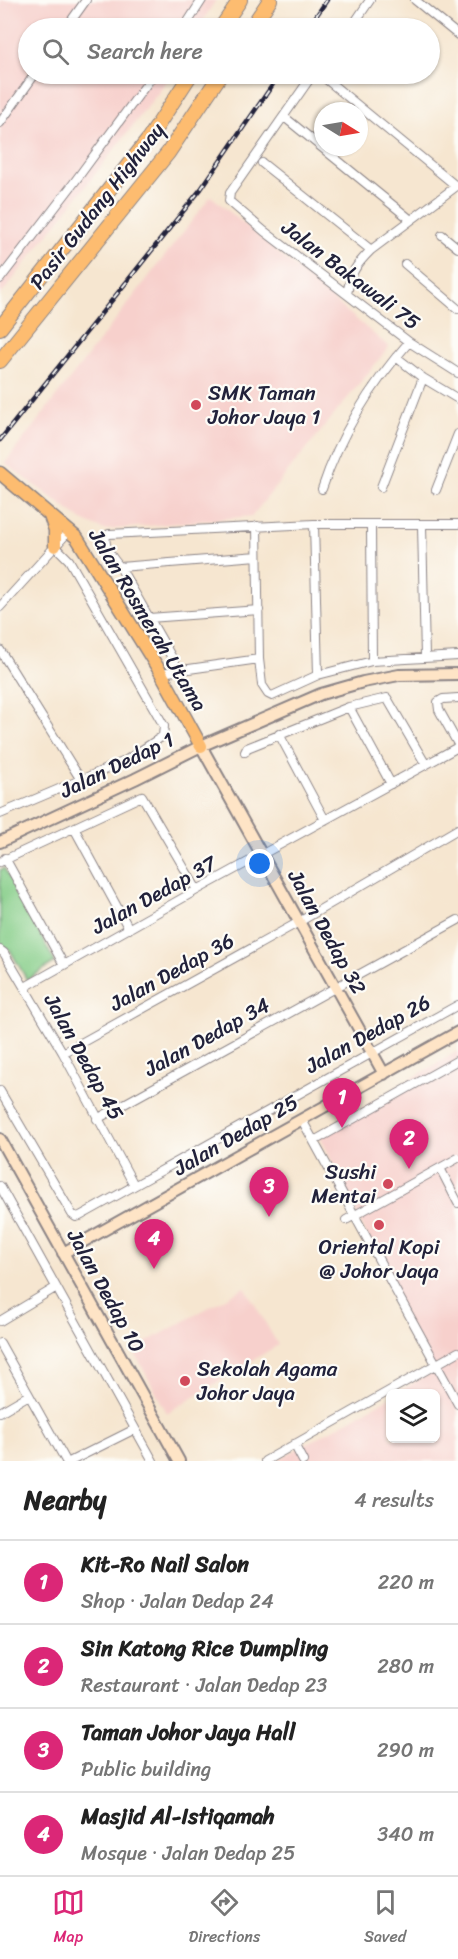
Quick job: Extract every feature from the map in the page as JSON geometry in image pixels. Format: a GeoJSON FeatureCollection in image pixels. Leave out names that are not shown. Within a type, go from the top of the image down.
{"type":"FeatureCollection","features":[{"type":"Feature","properties":{"kind":"highway"},"geometry":{"type":"LineString","coordinates":[[228,18],[240,0]]}},
{"type":"Feature","properties":{"kind":"highway"},"geometry":{"type":"LineString","coordinates":[[258,18],[270,0]]}},
{"type":"Feature","properties":{"kind":"highway","name":"Pasir Gudang Highway"},"geometry":{"type":"LineString","coordinates":[[0,328],[148,140],[185,84]]}},
{"type":"Feature","properties":{"kind":"highway","name":"Pasir Gudang Highway"},"geometry":{"type":"LineString","coordinates":[[0,361],[168,153],[214,84]]}},
{"type":"Feature","properties":{"kind":"main road","name":"Jalan Rosmerah Utama"},"geometry":{"type":"LineString","coordinates":[[0,473],[70,530],[86,550],[161,673],[201,746]]}},
{"type":"Feature","properties":{"kind":"main road"},"geometry":{"type":"LineString","coordinates":[[48,513],[56,530],[55,546]]}},
{"type":"Feature","properties":{"kind":"main road","name":"Jalan Dedap 1"},"geometry":{"type":"LineString","coordinates":[[0,842],[201,746],[321,694],[363,681],[399,675],[458,674]]}},
{"type":"Feature","properties":{"kind":"main road","name":"Jalan Dedap 32"},"geometry":{"type":"LineString","coordinates":[[201,746],[384,1074]]}},
{"type":"Feature","properties":{"kind":"main road","name":"Jalan Dedap 25"},"geometry":{"type":"LineString","coordinates":[[63,1253],[458,1032]]}},
{"type":"Feature","properties":{"kind":"main road","name":"Jalan Dedap 10"},"geometry":{"type":"LineString","coordinates":[[0,1139],[179,1461]]}},
{"type":"Feature","properties":{"kind":"street"},"geometry":{"type":"LineString","coordinates":[[73,18],[86,0]]}},
{"type":"Feature","properties":{"kind":"street"},"geometry":{"type":"LineString","coordinates":[[190,18],[202,0]]}},
{"type":"Feature","properties":{"kind":"street"},"geometry":{"type":"LineString","coordinates":[[358,18],[370,0]]}},
{"type":"Feature","properties":{"kind":"street"},"geometry":{"type":"LineString","coordinates":[[415,0],[439,18]]}},
{"type":"Feature","properties":{"kind":"street"},"geometry":{"type":"LineString","coordinates":[[440,19],[456,31]]}},
{"type":"Feature","properties":{"kind":"street"},"geometry":{"type":"LineString","coordinates":[[0,123],[28,84]]}},
{"type":"Feature","properties":{"kind":"street"},"geometry":{"type":"LineString","coordinates":[[0,279],[147,84]]}},
{"type":"Feature","properties":{"kind":"street","name":"Jalan Bakawali 75"},"geometry":{"type":"LineString","coordinates":[[306,84],[230,193],[229,201],[264,231],[409,342],[457,371]]}},
{"type":"Feature","properties":{"kind":"street"},"geometry":{"type":"LineString","coordinates":[[333,84],[457,185],[371,250],[354,268],[347,294]]}},
{"type":"Feature","properties":{"kind":"street"},"geometry":{"type":"LineString","coordinates":[[288,120],[411,220]]}},
{"type":"Feature","properties":{"kind":"street"},"geometry":{"type":"LineString","coordinates":[[262,164],[371,250]]}},
{"type":"Feature","properties":{"kind":"street"},"geometry":{"type":"LineString","coordinates":[[442,235],[458,248]]}},
{"type":"Feature","properties":{"kind":"street"},"geometry":{"type":"LineString","coordinates":[[405,264],[458,309]]}},
{"type":"Feature","properties":{"kind":"street"},"geometry":{"type":"LineString","coordinates":[[322,489],[331,460],[349,425],[409,342]]}},
{"type":"Feature","properties":{"kind":"street"},"geometry":{"type":"LineString","coordinates":[[396,357],[423,378],[458,399]]}},
{"type":"Feature","properties":{"kind":"street"},"geometry":{"type":"LineString","coordinates":[[381,487],[423,378]]}},
{"type":"Feature","properties":{"kind":"street"},"geometry":{"type":"LineString","coordinates":[[436,490],[458,434]]}},
{"type":"Feature","properties":{"kind":"street"},"geometry":{"type":"LineString","coordinates":[[179,670],[120,567],[113,559],[105,541],[109,534],[314,524],[458,524]]}},
{"type":"Feature","properties":{"kind":"street"},"geometry":{"type":"LineString","coordinates":[[314,524],[318,675]]}},
{"type":"Feature","properties":{"kind":"street"},"geometry":{"type":"LineString","coordinates":[[371,525],[372,661]]}},
{"type":"Feature","properties":{"kind":"street"},"geometry":{"type":"LineString","coordinates":[[422,525],[425,657]]}},
{"type":"Feature","properties":{"kind":"street"},"geometry":{"type":"LineString","coordinates":[[257,526],[259,659],[262,685],[268,694],[272,696],[318,675],[372,661],[458,656]]}},
{"type":"Feature","properties":{"kind":"street"},"geometry":{"type":"LineString","coordinates":[[0,607],[70,530]]}},
{"type":"Feature","properties":{"kind":"street"},"geometry":{"type":"LineString","coordinates":[[0,814],[125,761],[163,736],[164,726],[69,560],[55,546]]}},
{"type":"Feature","properties":{"kind":"street"},"geometry":{"type":"LineString","coordinates":[[120,567],[257,556]]}},
{"type":"Feature","properties":{"kind":"street"},"geometry":{"type":"LineString","coordinates":[[149,618],[259,610]]}},
{"type":"Feature","properties":{"kind":"street"},"geometry":{"type":"LineString","coordinates":[[0,650],[81,780]]}},
{"type":"Feature","properties":{"kind":"street"},"geometry":{"type":"LineString","coordinates":[[161,673],[259,659]]}},
{"type":"Feature","properties":{"kind":"street"},"geometry":{"type":"LineString","coordinates":[[245,752],[248,748],[279,734],[349,707],[387,698],[426,765]]}},
{"type":"Feature","properties":{"kind":"street"},"geometry":{"type":"LineString","coordinates":[[458,698],[443,699],[438,702],[439,710],[458,746]]}},
{"type":"Feature","properties":{"kind":"street"},"geometry":{"type":"LineString","coordinates":[[349,707],[391,784]]}},
{"type":"Feature","properties":{"kind":"street"},"geometry":{"type":"LineString","coordinates":[[279,734],[326,820]]}},
{"type":"Feature","properties":{"kind":"street","name":"Jalan Dedap 37"},"geometry":{"type":"LineString","coordinates":[[25,987],[458,746]]}},
{"type":"Feature","properties":{"kind":"street"},"geometry":{"type":"LineString","coordinates":[[64,965],[3,860],[142,796],[196,890]]}},
{"type":"Feature","properties":{"kind":"street"},"geometry":{"type":"LineString","coordinates":[[74,828],[129,929]]}},
{"type":"Feature","properties":{"kind":"street","name":"Jalan Dedap 36"},"geometry":{"type":"LineString","coordinates":[[63,1053],[299,922],[458,829]]}},
{"type":"Feature","properties":{"kind":"street","name":"Jalan Dedap 34"},"geometry":{"type":"LineString","coordinates":[[97,1119],[458,920]]}},
{"type":"Feature","properties":{"kind":"street","name":"Jalan Dedap 45"},"geometry":{"type":"LineString","coordinates":[[0,950],[4,952],[63,1053],[134,1185]]}},
{"type":"Feature","properties":{"kind":"street","name":"Jalan Dedap 26"},"geometry":{"type":"LineString","coordinates":[[0,1091],[72,1214],[76,1217],[458,1005]]}},
{"type":"Feature","properties":{"kind":"street"},"geometry":{"type":"LineString","coordinates":[[314,1141],[458,1060]]}},
{"type":"Feature","properties":{"kind":"street"},"geometry":{"type":"LineString","coordinates":[[302,1120],[458,1404]]}},
{"type":"Feature","properties":{"kind":"street"},"geometry":{"type":"LineString","coordinates":[[346,1220],[458,1158]]}},
{"type":"Feature","properties":{"kind":"street"},"geometry":{"type":"LineString","coordinates":[[440,1168],[458,1203]]}},
{"type":"Feature","properties":{"kind":"street"},"geometry":{"type":"LineString","coordinates":[[0,1186],[153,1461]]}},
{"type":"Feature","properties":{"kind":"street"},"geometry":{"type":"LineString","coordinates":[[0,1321],[55,1288]]}},
{"type":"Feature","properties":{"kind":"street"},"geometry":{"type":"LineString","coordinates":[[0,1343],[68,1461],[135,1429]]}},
{"type":"Feature","properties":{"kind":"street"},"geometry":{"type":"LineString","coordinates":[[265,1461],[458,1352]]}},
{"type":"Feature","properties":{"kind":"street"},"geometry":{"type":"LineString","coordinates":[[0,1412],[29,1395]]}},
{"type":"Feature","properties":{"kind":"street"},"geometry":{"type":"LineString","coordinates":[[294,1444],[303,1461]]}},
{"type":"Feature","properties":{"kind":"shaded area"},"geometry":{"type":"Polygon","coordinates":[[[0,0],[216,0],[204,18],[18,18],[18,84],[164,84],[0,296],[0,0]]]}},
{"type":"Feature","properties":{"kind":"shaded area","name":"SMK Taman Johor Jaya 1"},"geometry":{"type":"Polygon","coordinates":[[[211,196],[389,347],[252,516],[104,530],[82,520],[5,463],[211,196]]]}},
{"type":"Feature","properties":{"kind":"shaded area"},"geometry":{"type":"Polygon","coordinates":[[[458,1051],[458,1461],[276,1461],[386,1399],[386,1443],[440,1443],[440,1389],[403,1389],[431,1373],[319,1134],[458,1051]]]}},
{"type":"Feature","properties":{"kind":"shaded area","name":"Sekolah Agama Johor Jaya"},"geometry":{"type":"Polygon","coordinates":[[[245,1287],[278,1345],[167,1413],[133,1350],[245,1287]]]}},
{"type":"Feature","properties":{"kind":"green space"},"geometry":{"type":"Polygon","coordinates":[[[4,868],[55,962],[27,980],[11,952],[0,943],[0,870],[4,868]]]}},
{"type":"Feature","properties":{"kind":"railway"},"geometry":{"type":"LineString","coordinates":[[315,18],[327,0]]}},
{"type":"Feature","properties":{"kind":"railway"},"geometry":{"type":"LineString","coordinates":[[0,440],[201,189],[273,84]]}},
{"type":"Feature","properties":{"kind":"place","name":"SMK Taman Johor Jaya 1"},"geometry":{"type":"Point","coordinates":[196,405]}},
{"type":"Feature","properties":{"kind":"place","name":"Kit-Ro Nail Salon"},"geometry":{"type":"Point","coordinates":[342,1128]}},
{"type":"Feature","properties":{"kind":"place","name":"Sin Katong Rice Dumpling"},"geometry":{"type":"Point","coordinates":[409,1169]}},
{"type":"Feature","properties":{"kind":"place","name":"Sushi Mentai"},"geometry":{"type":"Point","coordinates":[388,1184]}},
{"type":"Feature","properties":{"kind":"place","name":"Taman Johor Jaya Hall"},"geometry":{"type":"Point","coordinates":[269,1217]}},
{"type":"Feature","properties":{"kind":"place","name":"Oriental Kopi @ Johor Jaya"},"geometry":{"type":"Point","coordinates":[379,1225]}},
{"type":"Feature","properties":{"kind":"place","name":"Masjid Al-Istiqamah"},"geometry":{"type":"Point","coordinates":[154,1269]}},
{"type":"Feature","properties":{"kind":"place","name":"Sekolah Agama Johor Jaya"},"geometry":{"type":"Point","coordinates":[185,1381]}}]}
